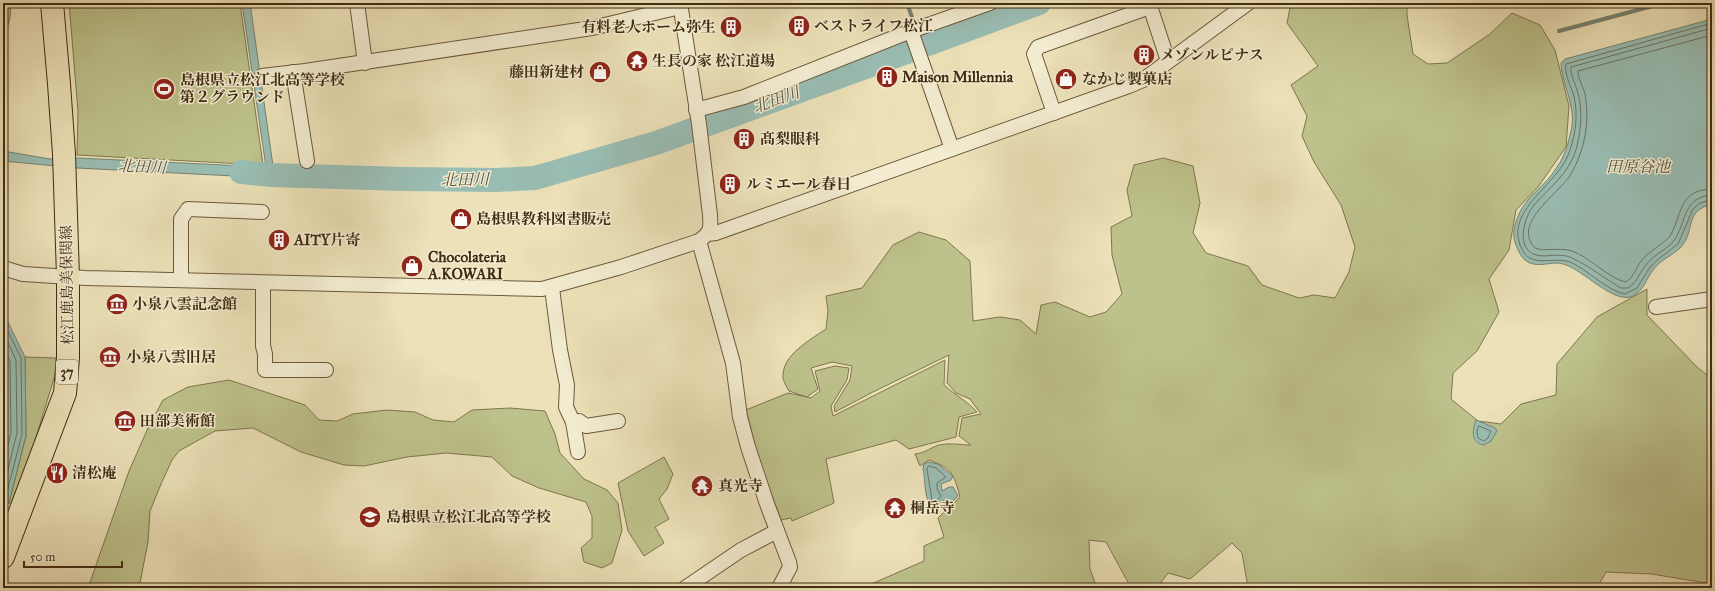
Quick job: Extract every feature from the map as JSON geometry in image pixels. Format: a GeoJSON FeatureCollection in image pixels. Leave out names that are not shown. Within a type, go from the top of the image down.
{"type":"FeatureCollection","features":[{"type":"Feature","properties":{"kind":"main road","name":"松江鹿島美保関線"},"geometry":{"type":"LineString","coordinates":[[3,557],[65,393],[68,358],[68,277],[64,154],[60,84],[52,3]]}},
{"type":"Feature","properties":{"kind":"street"},"geometry":{"type":"LineString","coordinates":[[357,3],[365,63]]}},
{"type":"Feature","properties":{"kind":"street"},"geometry":{"type":"LineString","coordinates":[[698,123],[744,97],[972,6],[990,3]]}},
{"type":"Feature","properties":{"kind":"street"},"geometry":{"type":"LineString","coordinates":[[3,268],[23,274],[68,277],[483,289],[542,290],[552,288],[621,267],[1054,114],[1129,86],[1143,80],[1248,3]]}},
{"type":"Feature","properties":{"kind":"street"},"geometry":{"type":"LineString","coordinates":[[262,76],[365,63],[592,28],[680,5],[710,214],[711,228],[703,238]]}},
{"type":"Feature","properties":{"kind":"street"},"geometry":{"type":"LineString","coordinates":[[1054,114],[1034,54],[1038,47],[1150,5],[1168,61]]}},
{"type":"Feature","properties":{"kind":"street"},"geometry":{"type":"LineString","coordinates":[[911,31],[952,149]]}},
{"type":"Feature","properties":{"kind":"street"},"geometry":{"type":"LineString","coordinates":[[293,72],[307,161]]}},
{"type":"Feature","properties":{"kind":"street"},"geometry":{"type":"LineString","coordinates":[[181,280],[181,219],[188,209],[262,212]]}},
{"type":"Feature","properties":{"kind":"street"},"geometry":{"type":"LineString","coordinates":[[703,238],[733,363],[740,417],[748,447],[790,567],[779,588]]}},
{"type":"Feature","properties":{"kind":"street"},"geometry":{"type":"LineString","coordinates":[[263,283],[263,346],[265,354],[265,370],[326,370]]}},
{"type":"Feature","properties":{"kind":"street"},"geometry":{"type":"LineString","coordinates":[[552,288],[560,350],[568,385],[566,407],[576,421],[586,426],[618,420]]}},
{"type":"Feature","properties":{"kind":"street"},"geometry":{"type":"LineString","coordinates":[[1656,307],[1712,299]]}},
{"type":"Feature","properties":{"kind":"street"},"geometry":{"type":"LineString","coordinates":[[576,421],[602,413]]}},
{"type":"Feature","properties":{"kind":"street"},"geometry":{"type":"LineString","coordinates":[[576,421],[578,452]]}},
{"type":"Feature","properties":{"kind":"street"},"geometry":{"type":"LineString","coordinates":[[685,588],[741,550],[777,531]]}},
{"type":"Feature","properties":{"kind":"green space"},"geometry":{"type":"Polygon","coordinates":[[[3,3],[11,3],[10,18],[3,42],[3,3]]]}},
{"type":"Feature","properties":{"kind":"green space","name":"島根県立松江北高等学校 第２グラウンド"},"geometry":{"type":"Polygon","coordinates":[[[69,3],[240,3],[263,165],[77,155],[78,111],[69,3]]]}},
{"type":"Feature","properties":{"kind":"green space"},"geometry":{"type":"Polygon","coordinates":[[[1291,3],[1407,3],[1407,15],[1413,54],[1428,64],[1447,63],[1490,34],[1512,13],[1540,25],[1555,50],[1569,106],[1566,147],[1538,187],[1516,210],[1509,250],[1489,279],[1499,312],[1477,351],[1453,373],[1451,399],[1478,421],[1501,424],[1521,404],[1556,395],[1557,364],[1597,317],[1647,289],[1647,315],[1697,367],[1712,379],[1712,584],[1652,574],[1606,572],[1597,588],[1251,588],[1247,582],[1242,553],[1232,543],[1190,579],[1168,573],[1157,588],[1131,588],[1106,542],[1089,540],[1090,569],[1097,588],[845,588],[869,585],[924,561],[924,546],[944,537],[938,518],[960,497],[954,477],[943,466],[929,460],[920,466],[915,454],[940,445],[971,445],[959,436],[962,418],[981,414],[970,399],[956,393],[947,383],[949,355],[835,412],[834,406],[850,380],[852,366],[832,362],[811,368],[818,389],[807,397],[789,391],[783,379],[784,369],[787,362],[798,349],[826,329],[828,311],[826,296],[862,288],[893,245],[919,232],[946,240],[970,261],[973,321],[1000,317],[1020,320],[1036,334],[1041,305],[1055,302],[1090,317],[1106,312],[1122,294],[1112,255],[1111,227],[1132,216],[1127,190],[1134,165],[1163,158],[1193,166],[1200,203],[1193,233],[1206,253],[1248,266],[1262,285],[1299,298],[1314,295],[1335,298],[1349,272],[1355,247],[1341,205],[1314,162],[1302,136],[1307,116],[1291,85],[1318,66],[1287,23],[1291,3]]]}},
{"type":"Feature","properties":{"kind":"green space"},"geometry":{"type":"Polygon","coordinates":[[[25,357],[56,358],[55,375],[14,504],[9,503],[26,436],[25,357]]]}},
{"type":"Feature","properties":{"kind":"green space"},"geometry":{"type":"Polygon","coordinates":[[[945,360],[944,385],[977,412],[959,417],[956,437],[909,449],[896,440],[826,459],[834,503],[792,521],[791,518],[781,520],[759,461],[746,410],[788,393],[811,398],[820,391],[815,371],[835,366],[849,368],[847,380],[831,406],[833,416],[945,360]]]}},
{"type":"Feature","properties":{"kind":"green space"},"geometry":{"type":"Polygon","coordinates":[[[229,380],[305,405],[319,420],[337,421],[353,414],[387,410],[415,412],[433,420],[454,422],[472,410],[510,408],[545,411],[555,434],[560,453],[584,479],[607,490],[618,503],[622,530],[612,563],[602,568],[584,562],[581,548],[592,538],[592,516],[586,502],[539,488],[512,476],[492,457],[446,453],[407,457],[364,466],[344,465],[301,452],[253,428],[215,431],[179,451],[172,460],[150,511],[148,542],[139,588],[88,588],[129,471],[148,428],[163,400],[188,387],[229,380]]]}},
{"type":"Feature","properties":{"kind":"green space"},"geometry":{"type":"Polygon","coordinates":[[[664,457],[673,474],[667,489],[659,499],[669,519],[655,527],[664,543],[644,556],[628,531],[618,483],[664,457]]]}},
{"type":"Feature","properties":{"kind":"water"},"geometry":{"type":"Polygon","coordinates":[[[242,3],[250,3],[273,166],[273,178],[77,168],[3,161],[3,151],[50,159],[78,158],[266,167],[242,3]]]}},
{"type":"Feature","properties":{"kind":"water","name":"田原谷池"},"geometry":{"type":"Polygon","coordinates":[[[1712,19],[1712,204],[1703,207],[1693,217],[1688,234],[1681,247],[1656,267],[1637,294],[1627,297],[1621,297],[1607,291],[1577,270],[1565,264],[1533,264],[1525,260],[1519,251],[1514,238],[1514,229],[1517,219],[1525,204],[1547,181],[1560,163],[1566,150],[1571,131],[1571,105],[1561,63],[1565,59],[1712,19]]]}},
{"type":"Feature","properties":{"kind":"water"},"geometry":{"type":"Polygon","coordinates":[[[3,312],[25,357],[26,435],[9,503],[3,507],[3,312]]]}},
{"type":"Feature","properties":{"kind":"water"},"geometry":{"type":"Polygon","coordinates":[[[1476,420],[1495,428],[1497,431],[1491,441],[1484,445],[1477,442],[1474,436],[1473,432],[1476,420]]]}},
{"type":"Feature","properties":{"kind":"water"},"geometry":{"type":"Polygon","coordinates":[[[928,462],[938,464],[953,476],[951,480],[941,484],[942,491],[949,487],[953,487],[958,496],[953,501],[942,501],[935,508],[928,501],[926,491],[923,469],[924,464],[928,462]]]}},
{"type":"Feature","properties":{"kind":"waterway"},"geometry":{"type":"LineString","coordinates":[[907,3],[914,23]]}},
{"type":"Feature","properties":{"kind":"waterway","name":"北田川"},"geometry":{"type":"LineString","coordinates":[[928,44],[1039,3]]}},
{"type":"Feature","properties":{"kind":"waterway"},"geometry":{"type":"LineString","coordinates":[[1559,31],[1664,3]]}},
{"type":"Feature","properties":{"kind":"waterway","name":"北田川"},"geometry":{"type":"LineString","coordinates":[[241,172],[271,175],[404,179],[497,180],[535,178],[656,143],[907,52]]}},
{"type":"Feature","properties":{"kind":"place","name":"ベストライフ松江"},"geometry":{"type":"Point","coordinates":[799,26]}},
{"type":"Feature","properties":{"kind":"place","name":"有料老人ホーム弥生"},"geometry":{"type":"Point","coordinates":[731,27]}},
{"type":"Feature","properties":{"kind":"place","name":"メゾンルピナス"},"geometry":{"type":"Point","coordinates":[1144,55]}},
{"type":"Feature","properties":{"kind":"place","name":"生長の家 松江道場"},"geometry":{"type":"Point","coordinates":[637,61]}},
{"type":"Feature","properties":{"kind":"place","name":"藤田新建材"},"geometry":{"type":"Point","coordinates":[600,72]}},
{"type":"Feature","properties":{"kind":"place","name":"Maison Millennia"},"geometry":{"type":"Point","coordinates":[887,77]}},
{"type":"Feature","properties":{"kind":"place","name":"なかじ製菓店"},"geometry":{"type":"Point","coordinates":[1066,79]}},
{"type":"Feature","properties":{"kind":"place","name":"島根県立松江北高等学校 第２グラウンド"},"geometry":{"type":"Point","coordinates":[164,89]}},
{"type":"Feature","properties":{"kind":"place","name":"髙梨眼科"},"geometry":{"type":"Point","coordinates":[744,139]}},
{"type":"Feature","properties":{"kind":"place","name":"ルミエール春日"},"geometry":{"type":"Point","coordinates":[730,184]}},
{"type":"Feature","properties":{"kind":"place","name":"島根県教科図書販売"},"geometry":{"type":"Point","coordinates":[461,219]}},
{"type":"Feature","properties":{"kind":"place","name":"AITY片寄"},"geometry":{"type":"Point","coordinates":[279,240]}},
{"type":"Feature","properties":{"kind":"place","name":"Chocolateria A.KOWARI"},"geometry":{"type":"Point","coordinates":[412,266]}},
{"type":"Feature","properties":{"kind":"place","name":"小泉八雲記念館"},"geometry":{"type":"Point","coordinates":[117,304]}},
{"type":"Feature","properties":{"kind":"place","name":"小泉八雲旧居"},"geometry":{"type":"Point","coordinates":[110,357]}},
{"type":"Feature","properties":{"kind":"place","name":"田部美術館"},"geometry":{"type":"Point","coordinates":[125,421]}},
{"type":"Feature","properties":{"kind":"place","name":"清松庵"},"geometry":{"type":"Point","coordinates":[57,473]}},
{"type":"Feature","properties":{"kind":"place","name":"真光寺"},"geometry":{"type":"Point","coordinates":[702,486]}},
{"type":"Feature","properties":{"kind":"place","name":"桐岳寺"},"geometry":{"type":"Point","coordinates":[895,508]}},
{"type":"Feature","properties":{"kind":"place","name":"島根県立松江北高等学校"},"geometry":{"type":"Point","coordinates":[370,517]}}]}
